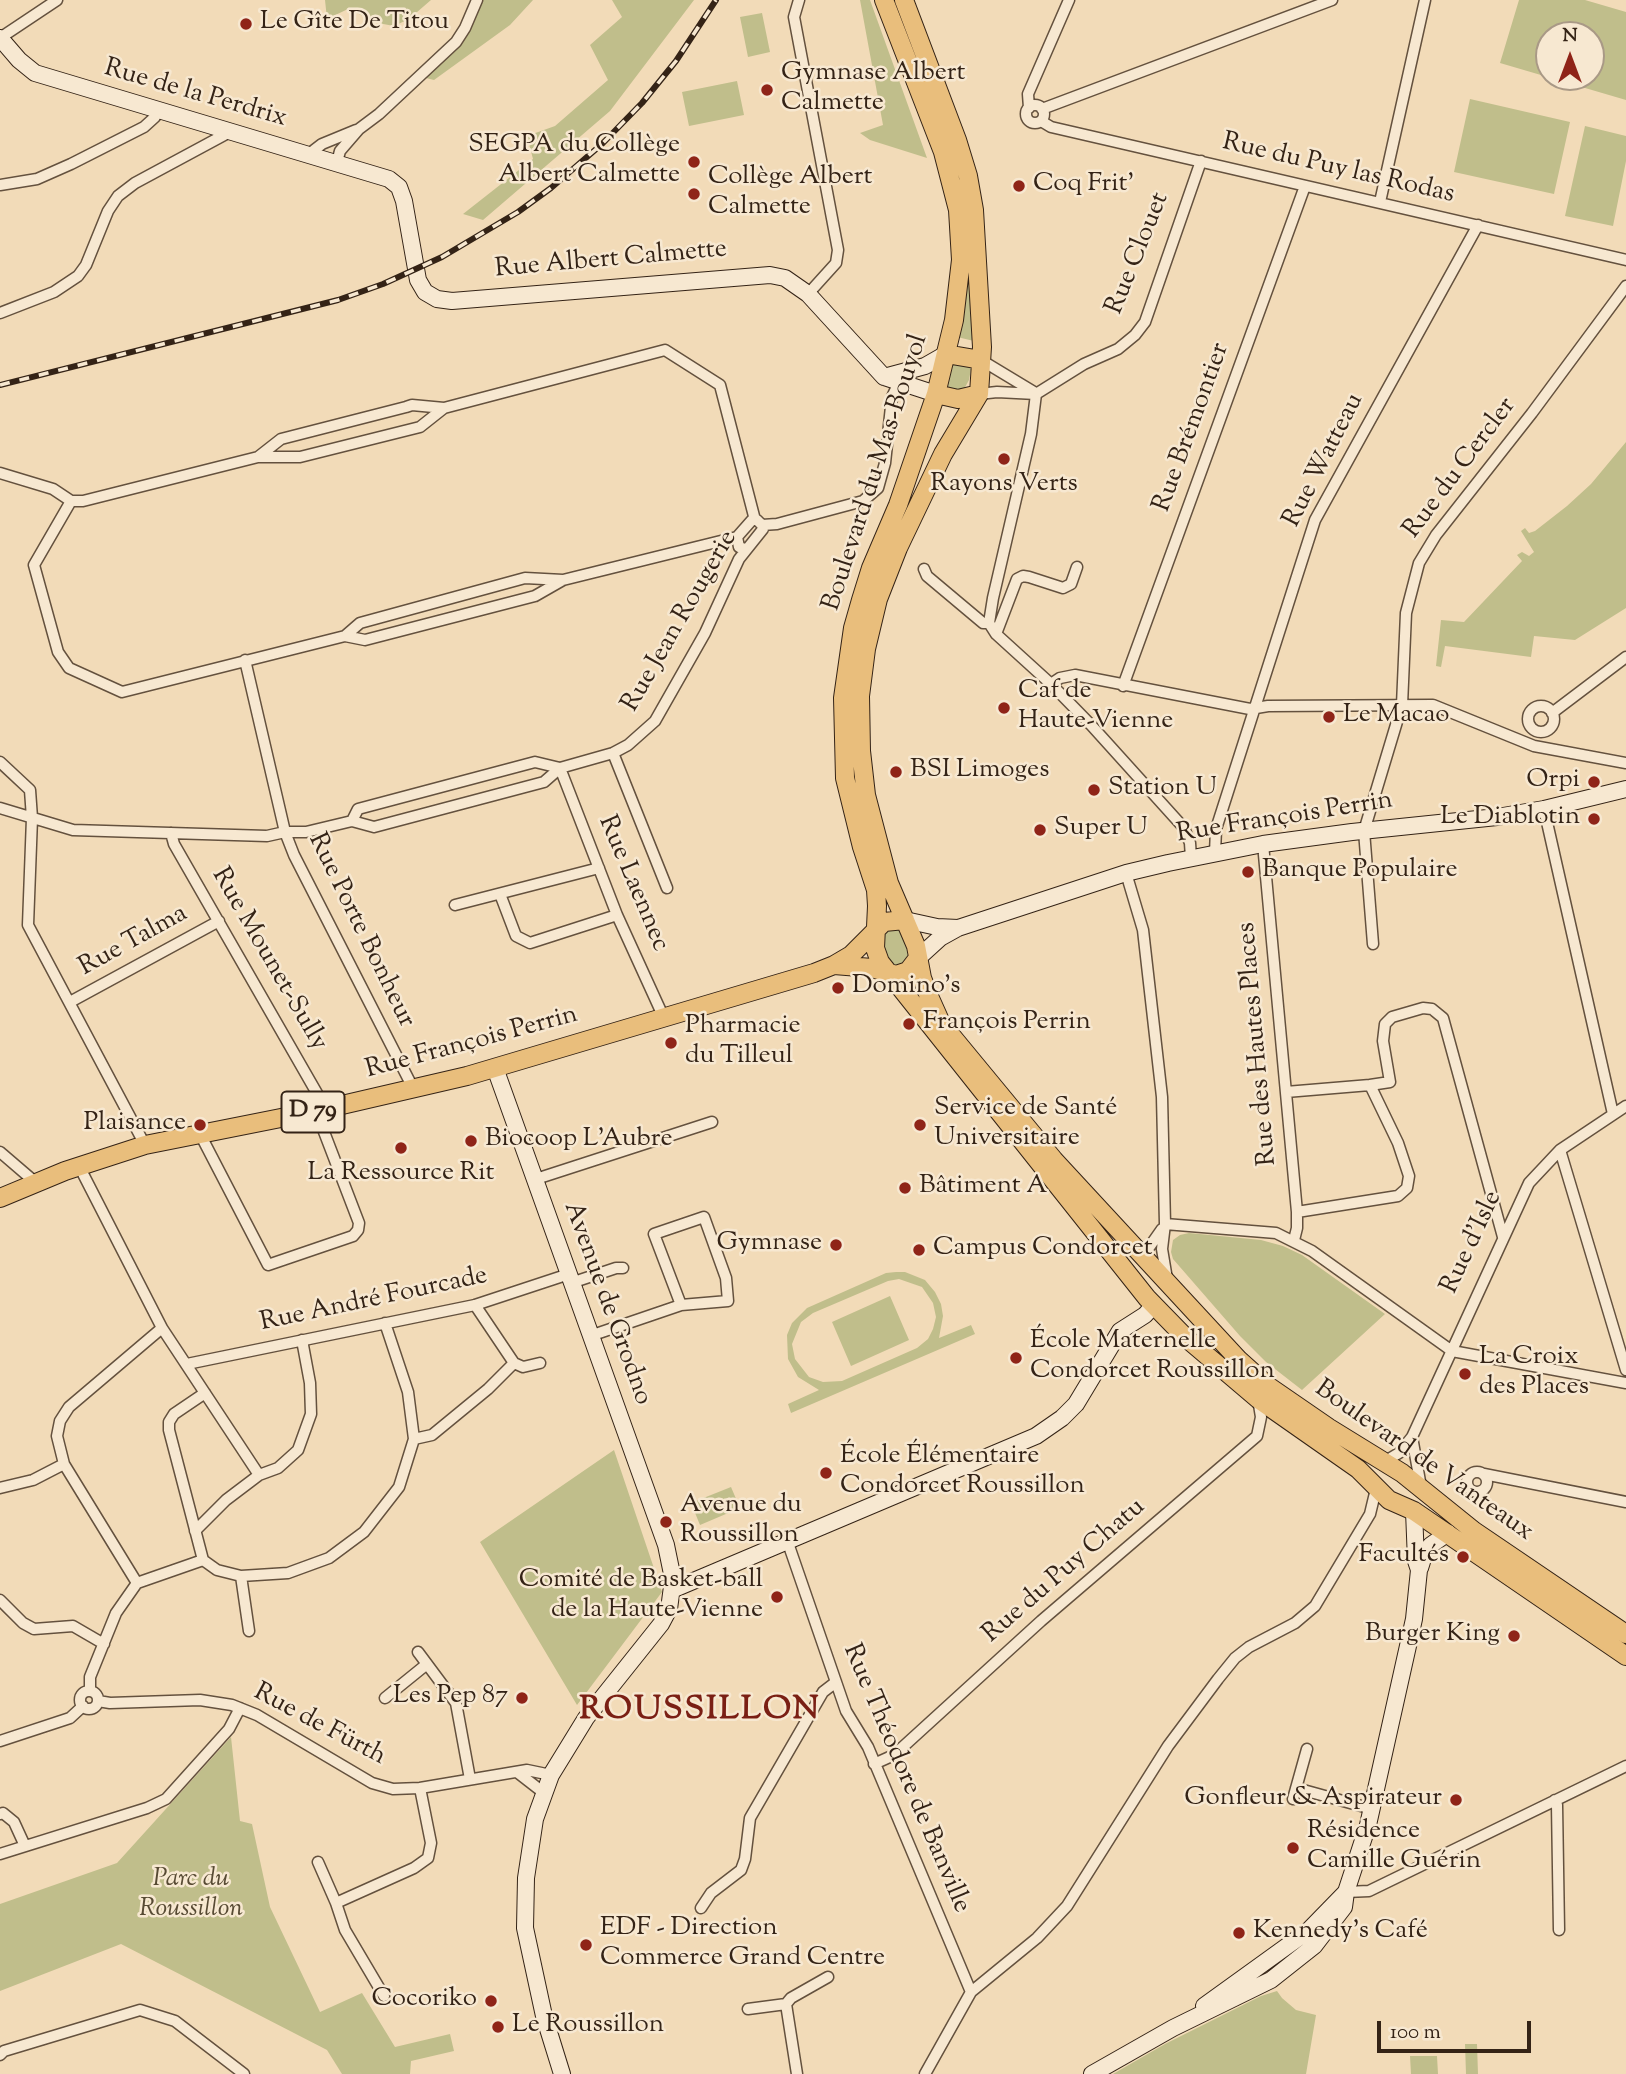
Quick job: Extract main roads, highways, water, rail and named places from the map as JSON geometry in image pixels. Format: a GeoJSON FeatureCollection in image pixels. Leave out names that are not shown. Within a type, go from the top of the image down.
{"type":"FeatureCollection","features":[{"type":"Feature","properties":{"kind":"main road","name":"Boulevard du Mas-Bouyol"},"geometry":{"type":"LineString","coordinates":[[875,929],[876,890],[859,838],[845,778],[843,698],[853,628],[861,600],[871,568],[898,505],[950,354],[961,260],[958,210],[943,152],[884,0]]}},
{"type":"Feature","properties":{"kind":"main road","name":"Boulevard du Mas-Bouyol"},"geometry":{"type":"LineString","coordinates":[[904,0],[957,139],[968,176],[974,210],[981,360],[979,394],[943,454],[898,548],[878,599],[866,649],[859,726],[866,795],[889,883],[905,920]]}},
{"type":"Feature","properties":{"kind":"main road"},"geometry":{"type":"LineString","coordinates":[[950,354],[981,360]]}},
{"type":"Feature","properties":{"kind":"main road","name":"Rue Albert Calmette"},"geometry":{"type":"LineString","coordinates":[[936,394],[958,399],[979,394]]}},
{"type":"Feature","properties":{"kind":"main road","name":"Rue François Perrin"},"geometry":{"type":"LineString","coordinates":[[0,1198],[35,1182],[145,1145],[321,1110],[495,1068],[664,1018],[834,965],[851,955],[884,922],[905,920]]}},
{"type":"Feature","properties":{"kind":"main road","name":"Boulevard de Vanteaux"},"geometry":{"type":"LineString","coordinates":[[905,920],[923,981],[942,1023],[1160,1292],[1185,1337],[1258,1399],[1358,1469],[1379,1475],[1474,1531],[1626,1634]]}},
{"type":"Feature","properties":{"kind":"main road","name":"Boulevard de Vanteaux"},"geometry":{"type":"LineString","coordinates":[[875,929],[875,947],[880,962],[889,974],[1160,1292],[1268,1386],[1350,1442],[1379,1475],[1389,1500],[1417,1498]]}},
{"type":"Feature","properties":{"kind":"main road","name":"Rue François Perrin"},"geometry":{"type":"LineString","coordinates":[[834,965],[872,968],[889,974],[908,971],[918,958]]}},
{"type":"Feature","properties":{"kind":"main road","name":"Boulevard de Vanteaux"},"geometry":{"type":"LineString","coordinates":[[1417,1498],[1448,1533],[1626,1656]]}},
{"type":"Feature","properties":{"kind":"railway"},"geometry":{"type":"LineString","coordinates":[[0,385],[338,300],[383,284],[442,257],[518,212],[551,188],[602,144],[642,103],[676,61],[716,0]]}},
{"type":"Feature","properties":{"kind":"place","name":"Le Gîte De Titou"},"geometry":{"type":"Point","coordinates":[246,24]}},
{"type":"Feature","properties":{"kind":"place","name":"Gymnase Albert Calmette"},"geometry":{"type":"Point","coordinates":[767,90]}},
{"type":"Feature","properties":{"kind":"place","name":"SEGPA du Collège Albert Calmette"},"geometry":{"type":"Point","coordinates":[694,162]}},
{"type":"Feature","properties":{"kind":"place","name":"Coq Frit'"},"geometry":{"type":"Point","coordinates":[1019,186]}},
{"type":"Feature","properties":{"kind":"place","name":"Collège Albert Calmette"},"geometry":{"type":"Point","coordinates":[694,194]}},
{"type":"Feature","properties":{"kind":"place","name":"Rayons Verts"},"geometry":{"type":"Point","coordinates":[1004,459]}},
{"type":"Feature","properties":{"kind":"place","name":"Caf de Haute-Vienne"},"geometry":{"type":"Point","coordinates":[1004,708]}},
{"type":"Feature","properties":{"kind":"place","name":"Le Macao"},"geometry":{"type":"Point","coordinates":[1329,717]}},
{"type":"Feature","properties":{"kind":"place","name":"BSI Limoges"},"geometry":{"type":"Point","coordinates":[896,772]}},
{"type":"Feature","properties":{"kind":"place","name":"Orpi"},"geometry":{"type":"Point","coordinates":[1594,782]}},
{"type":"Feature","properties":{"kind":"place","name":"Station U"},"geometry":{"type":"Point","coordinates":[1094,790]}},
{"type":"Feature","properties":{"kind":"place","name":"Le Diablotin"},"geometry":{"type":"Point","coordinates":[1594,819]}},
{"type":"Feature","properties":{"kind":"place","name":"Super U"},"geometry":{"type":"Point","coordinates":[1040,830]}},
{"type":"Feature","properties":{"kind":"place","name":"Banque Populaire"},"geometry":{"type":"Point","coordinates":[1248,872]}},
{"type":"Feature","properties":{"kind":"place","name":"Domino's"},"geometry":{"type":"Point","coordinates":[838,988]}},
{"type":"Feature","properties":{"kind":"place","name":"François Perrin"},"geometry":{"type":"Point","coordinates":[909,1024]}},
{"type":"Feature","properties":{"kind":"place","name":"Pharmacie du Tilleul"},"geometry":{"type":"Point","coordinates":[671,1043]}},
{"type":"Feature","properties":{"kind":"place","name":"Plaisance"},"geometry":{"type":"Point","coordinates":[200,1125]}},
{"type":"Feature","properties":{"kind":"place","name":"Service de Santé Universitaire"},"geometry":{"type":"Point","coordinates":[920,1125]}},
{"type":"Feature","properties":{"kind":"place","name":"Biocoop L'Aubre"},"geometry":{"type":"Point","coordinates":[471,1141]}},
{"type":"Feature","properties":{"kind":"place","name":"La Ressource Rit"},"geometry":{"type":"Point","coordinates":[401,1148]}},
{"type":"Feature","properties":{"kind":"place","name":"Bâtiment A"},"geometry":{"type":"Point","coordinates":[905,1188]}},
{"type":"Feature","properties":{"kind":"place","name":"Gymnase"},"geometry":{"type":"Point","coordinates":[836,1245]}},
{"type":"Feature","properties":{"kind":"place","name":"Campus Condorcet"},"geometry":{"type":"Point","coordinates":[919,1250]}},
{"type":"Feature","properties":{"kind":"place","name":"École Maternelle Condorcet Roussillon"},"geometry":{"type":"Point","coordinates":[1016,1358]}},
{"type":"Feature","properties":{"kind":"place","name":"La Croix des Places"},"geometry":{"type":"Point","coordinates":[1465,1374]}},
{"type":"Feature","properties":{"kind":"place","name":"École Élémentaire Condorcet Roussillon"},"geometry":{"type":"Point","coordinates":[826,1473]}},
{"type":"Feature","properties":{"kind":"place","name":"Avenue du Roussillon"},"geometry":{"type":"Point","coordinates":[666,1522]}},
{"type":"Feature","properties":{"kind":"place","name":"Facultés"},"geometry":{"type":"Point","coordinates":[1463,1557]}},
{"type":"Feature","properties":{"kind":"place","name":"Comité de Basket-ball de la Haute-Vienne"},"geometry":{"type":"Point","coordinates":[777,1597]}},
{"type":"Feature","properties":{"kind":"place","name":"Burger King"},"geometry":{"type":"Point","coordinates":[1514,1636]}},
{"type":"Feature","properties":{"kind":"place","name":"Les Pep 87"},"geometry":{"type":"Point","coordinates":[522,1698]}},
{"type":"Feature","properties":{"kind":"place","name":"Gonfleur & Aspirateur"},"geometry":{"type":"Point","coordinates":[1456,1800]}},
{"type":"Feature","properties":{"kind":"place","name":"Résidence Camille Guérin"},"geometry":{"type":"Point","coordinates":[1293,1848]}},
{"type":"Feature","properties":{"kind":"place","name":"Kennedy's Café"},"geometry":{"type":"Point","coordinates":[1239,1933]}},
{"type":"Feature","properties":{"kind":"place","name":"EDF - Direction Commerce Grand Centre"},"geometry":{"type":"Point","coordinates":[586,1945]}},
{"type":"Feature","properties":{"kind":"place","name":"Cocoriko"},"geometry":{"type":"Point","coordinates":[491,2001]}},
{"type":"Feature","properties":{"kind":"place","name":"Le Roussillon"},"geometry":{"type":"Point","coordinates":[498,2027]}},
{"type":"Feature","properties":{"kind":"district","name":"ROUSSILLON"},"geometry":{"type":"Point","coordinates":[700,1712]}},
{"type":"Feature","properties":{"kind":"park label","name":"Parc du Roussillon"},"geometry":{"type":"Point","coordinates":[191,1896]}}]}
